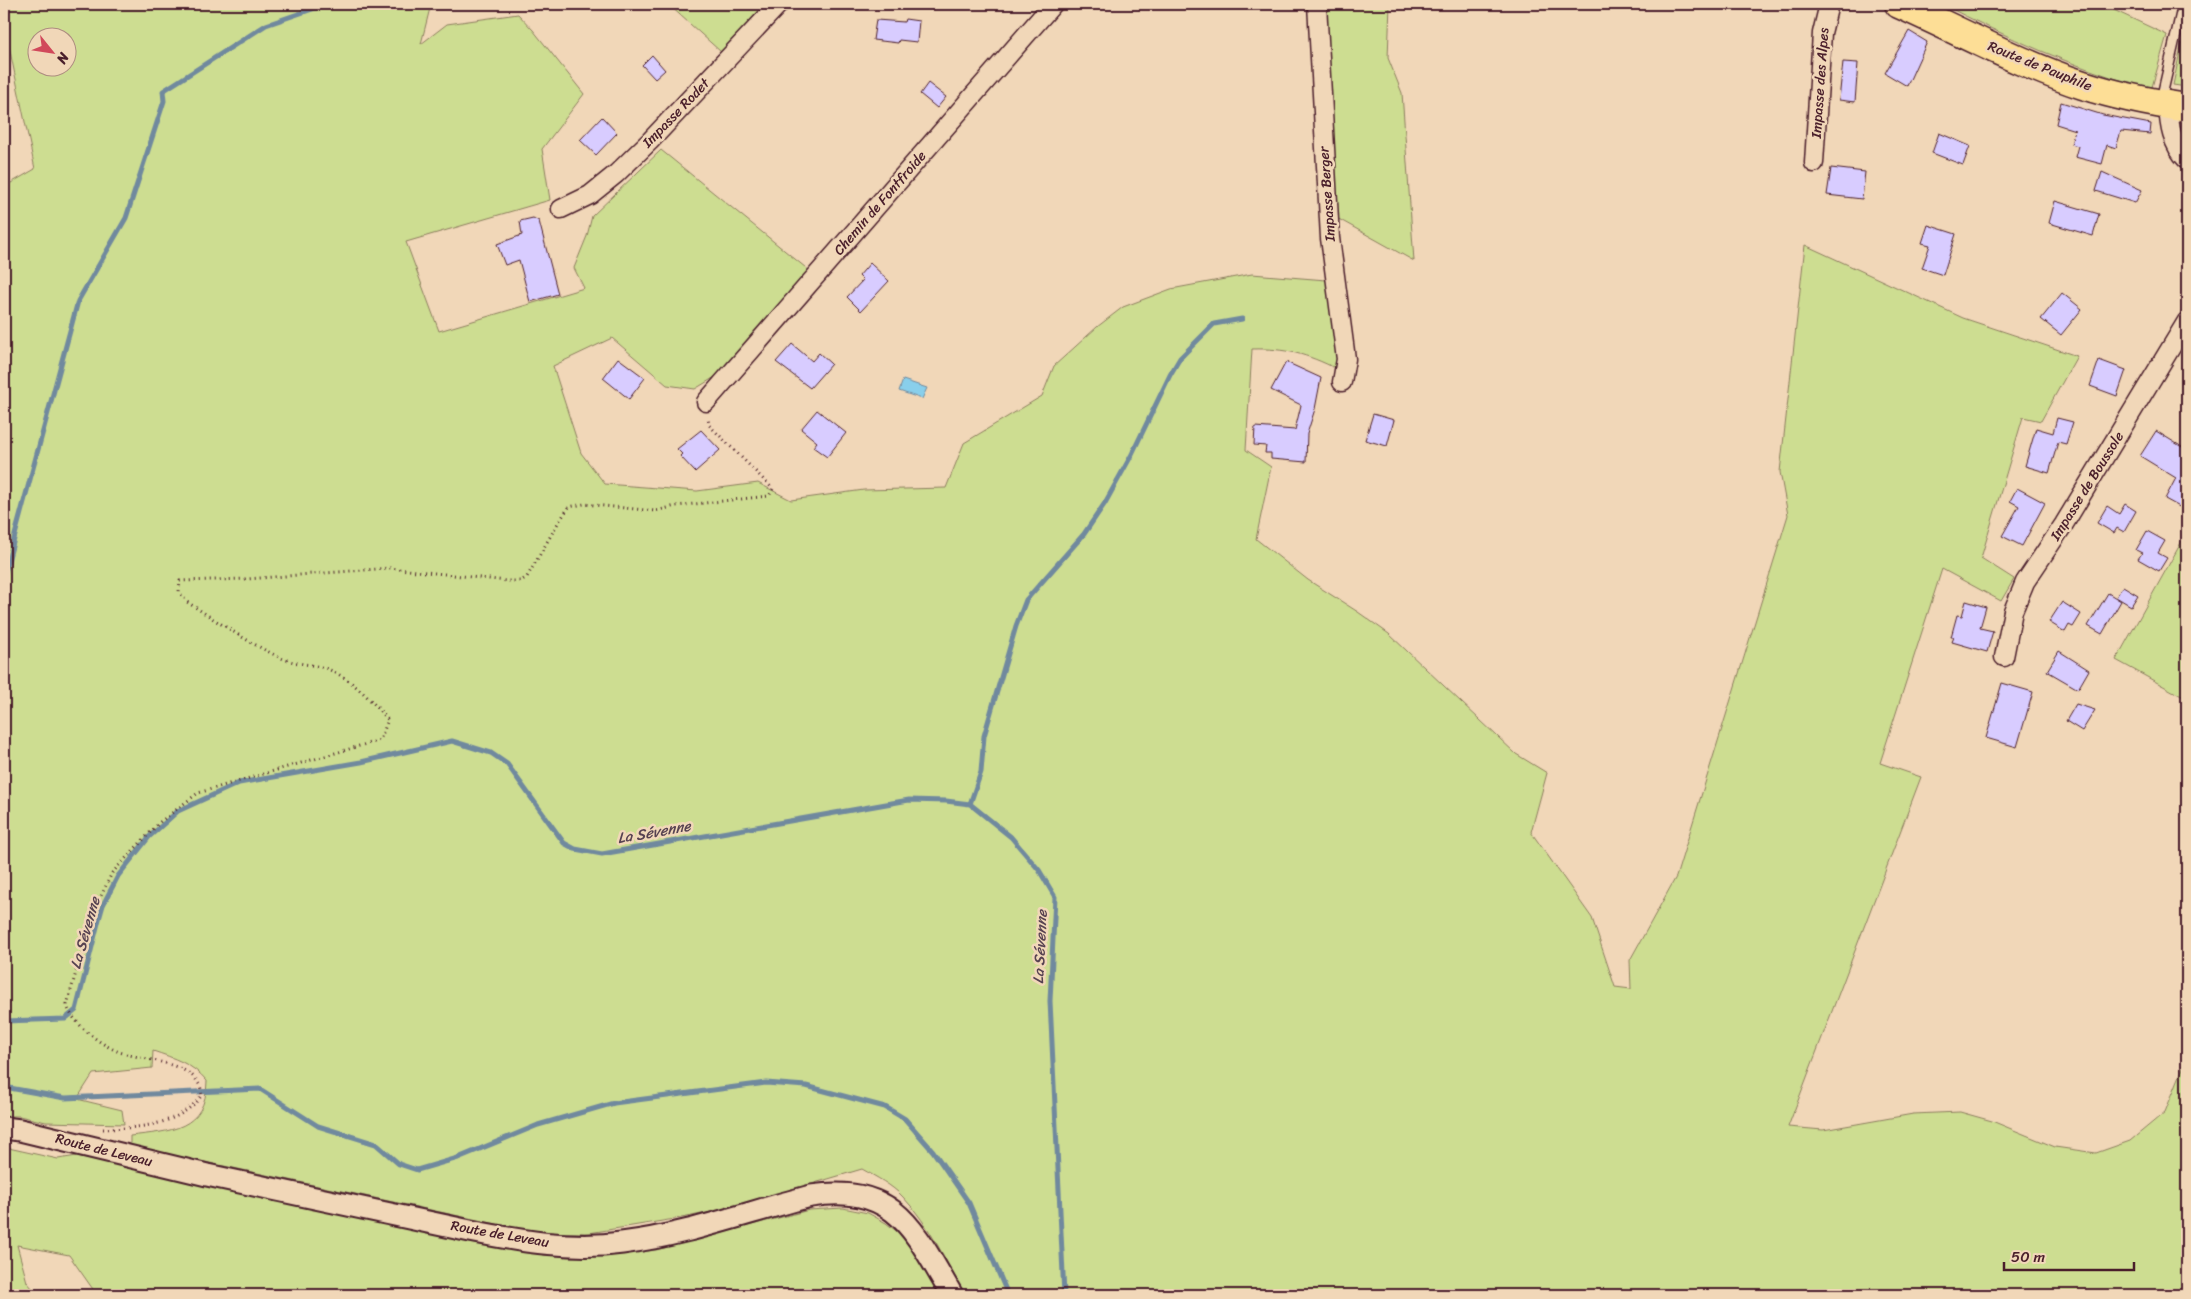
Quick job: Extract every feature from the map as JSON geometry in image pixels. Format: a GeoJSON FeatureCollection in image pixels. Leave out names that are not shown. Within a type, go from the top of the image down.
{"type":"FeatureCollection","features":[{"type":"Feature","properties":{"kind":"main road","name":"Route de Pauphile"},"geometry":{"type":"LineString","coordinates":[[1899,4],[2048,72],[2109,92],[2178,107]]}},
{"type":"Feature","properties":{"kind":"street","name":"Impasse Rodet"},"geometry":{"type":"LineString","coordinates":[[561,209],[590,195],[616,174],[650,141],[779,4]]}},
{"type":"Feature","properties":{"kind":"street","name":"Chemin de Fontfroide"},"geometry":{"type":"LineString","coordinates":[[706,402],[1053,4]]}},
{"type":"Feature","properties":{"kind":"street","name":"Impasse Berger"},"geometry":{"type":"LineString","coordinates":[[1317,4],[1330,238],[1346,359],[1342,382]]}},
{"type":"Feature","properties":{"kind":"street","name":"Impasse des Alpes"},"geometry":{"type":"LineString","coordinates":[[1814,163],[1822,33],[1828,4]]}},
{"type":"Feature","properties":{"kind":"street"},"geometry":{"type":"LineString","coordinates":[[2178,107],[2170,129],[2175,143],[2187,160]]}},
{"type":"Feature","properties":{"kind":"street","name":"Impasse de Boussole"},"geometry":{"type":"LineString","coordinates":[[2004,657],[2013,611],[2025,582],[2064,524],[2187,321]]}},
{"type":"Feature","properties":{"kind":"street","name":"Route de Leveau"},"geometry":{"type":"LineString","coordinates":[[4,1128],[20,1130],[207,1175],[470,1231],[508,1239],[550,1244],[621,1244],[668,1235],[811,1196],[830,1193],[849,1194],[872,1199],[889,1207],[904,1219],[952,1295]]}},
{"type":"Feature","properties":{"kind":"lane"},"geometry":{"type":"LineString","coordinates":[[2178,107],[2164,91],[2183,4]]}},
{"type":"Feature","properties":{"kind":"path"},"geometry":{"type":"LineString","coordinates":[[99,1129],[133,1128],[162,1123],[193,1106],[202,1095],[200,1084],[180,1068],[161,1061],[118,1051],[86,1032],[68,1012],[67,1005],[91,917],[112,873],[160,822],[198,792],[380,740],[388,720],[371,699],[334,672],[315,666],[295,664],[278,656],[187,602],[178,592],[180,581],[247,579],[390,568],[521,581],[527,577],[558,523],[570,507],[584,504],[655,511],[676,506],[769,496],[773,489],[709,425],[706,402]]}},
{"type":"Feature","properties":{"kind":"green space"},"geometry":{"type":"Polygon","coordinates":[[[4,4],[431,4],[421,44],[447,24],[518,14],[584,94],[542,149],[550,200],[406,242],[439,331],[584,288],[574,268],[587,236],[592,216],[661,150],[811,272],[720,374],[695,389],[667,385],[612,338],[553,366],[581,453],[605,484],[697,491],[758,483],[791,500],[864,490],[946,488],[964,443],[1042,396],[1054,366],[1097,327],[1123,307],[1171,289],[1252,274],[1326,280],[1338,347],[1337,369],[1316,359],[1296,353],[1252,349],[1246,450],[1271,467],[1256,539],[1308,580],[1389,634],[1516,754],[1547,773],[1531,832],[1592,918],[1615,987],[1631,989],[1630,960],[1676,877],[1788,515],[1780,472],[1805,245],[1963,318],[2077,356],[2041,421],[2023,417],[1981,558],[2014,579],[2001,601],[1942,569],[1880,763],[1921,777],[1788,1127],[1823,1130],[1913,1114],[1960,1112],[1992,1121],[2055,1147],[2096,1153],[2130,1141],[2165,1112],[2187,1058],[2187,1295],[965,1295],[937,1244],[913,1208],[894,1189],[862,1169],[730,1208],[687,1217],[589,1233],[534,1232],[130,1146],[130,1136],[172,1130],[193,1119],[200,1110],[205,1098],[207,1081],[202,1075],[183,1062],[153,1051],[152,1068],[93,1074],[77,1099],[122,1110],[124,1124],[46,1122],[19,1116],[4,1116],[4,187],[35,169],[4,23],[4,4]]]}},
{"type":"Feature","properties":{"kind":"green space"},"geometry":{"type":"Polygon","coordinates":[[[670,4],[769,4],[721,52],[670,4]]]}},
{"type":"Feature","properties":{"kind":"green space"},"geometry":{"type":"Polygon","coordinates":[[[1324,4],[1390,4],[1388,58],[1402,93],[1414,261],[1335,217],[1324,4]]]}},
{"type":"Feature","properties":{"kind":"green space"},"geometry":{"type":"Polygon","coordinates":[[[1942,4],[2101,4],[2167,35],[2152,87],[2142,87],[2090,70],[2040,50],[1942,4]]]}},
{"type":"Feature","properties":{"kind":"green space"},"geometry":{"type":"Polygon","coordinates":[[[2187,18],[2187,87],[2173,85],[2187,18]]]}},
{"type":"Feature","properties":{"kind":"green space"},"geometry":{"type":"Polygon","coordinates":[[[2187,532],[2187,699],[2116,660],[2187,532]]]}},
{"type":"Feature","properties":{"kind":"green space"},"geometry":{"type":"Polygon","coordinates":[[[4,1147],[58,1159],[77,1156],[458,1239],[538,1254],[568,1257],[609,1256],[656,1250],[809,1210],[843,1208],[868,1213],[886,1223],[903,1236],[918,1255],[939,1295],[97,1295],[69,1255],[17,1245],[27,1282],[38,1295],[4,1295],[4,1147]]]}},
{"type":"Feature","properties":{"kind":"water"},"geometry":{"type":"Polygon","coordinates":[[[903,380],[927,388],[922,399],[899,391],[903,380]]]}},
{"type":"Feature","properties":{"kind":"building"},"geometry":{"type":"Polygon","coordinates":[[[905,19],[919,21],[917,42],[899,40],[898,43],[873,40],[876,20],[904,22],[905,19]]]}},
{"type":"Feature","properties":{"kind":"building"},"geometry":{"type":"Polygon","coordinates":[[[1909,31],[1927,42],[1907,86],[1885,73],[1909,31]]]}},
{"type":"Feature","properties":{"kind":"building"},"geometry":{"type":"Polygon","coordinates":[[[652,55],[665,70],[655,79],[642,65],[652,55]]]}},
{"type":"Feature","properties":{"kind":"building"},"geometry":{"type":"Polygon","coordinates":[[[1843,62],[1858,63],[1855,102],[1839,100],[1843,62]]]}},
{"type":"Feature","properties":{"kind":"building"},"geometry":{"type":"Polygon","coordinates":[[[928,83],[946,97],[937,108],[920,94],[928,83]]]}},
{"type":"Feature","properties":{"kind":"building"},"geometry":{"type":"Polygon","coordinates":[[[2061,102],[2103,115],[2151,124],[2150,134],[2121,131],[2116,148],[2107,145],[2102,164],[2075,157],[2078,146],[2071,144],[2075,130],[2056,124],[2061,102]]]}},
{"type":"Feature","properties":{"kind":"building"},"geometry":{"type":"Polygon","coordinates":[[[602,117],[617,133],[596,155],[580,140],[602,117]]]}},
{"type":"Feature","properties":{"kind":"building"},"geometry":{"type":"Polygon","coordinates":[[[1939,133],[1970,146],[1963,165],[1932,153],[1939,133]]]}},
{"type":"Feature","properties":{"kind":"building"},"geometry":{"type":"Polygon","coordinates":[[[1831,168],[1865,172],[1862,199],[1827,195],[1831,168]]]}},
{"type":"Feature","properties":{"kind":"building"},"geometry":{"type":"Polygon","coordinates":[[[2102,172],[2142,190],[2135,203],[2096,191],[2102,172]]]}},
{"type":"Feature","properties":{"kind":"building"},"geometry":{"type":"Polygon","coordinates":[[[2055,201],[2099,214],[2093,236],[2049,223],[2055,201]]]}},
{"type":"Feature","properties":{"kind":"building"},"geometry":{"type":"Polygon","coordinates":[[[533,218],[539,221],[558,294],[530,302],[519,260],[505,265],[497,244],[522,235],[520,221],[533,218]]]}},
{"type":"Feature","properties":{"kind":"building"},"geometry":{"type":"Polygon","coordinates":[[[1928,225],[1956,234],[1943,275],[1922,268],[1930,245],[1922,243],[1928,225]]]}},
{"type":"Feature","properties":{"kind":"building"},"geometry":{"type":"Polygon","coordinates":[[[870,263],[889,281],[861,311],[847,297],[863,280],[859,276],[870,263]]]}},
{"type":"Feature","properties":{"kind":"building"},"geometry":{"type":"Polygon","coordinates":[[[2062,293],[2082,309],[2061,335],[2041,319],[2062,293]]]}},
{"type":"Feature","properties":{"kind":"building"},"geometry":{"type":"Polygon","coordinates":[[[792,344],[812,361],[819,353],[831,364],[810,388],[776,362],[792,344]]]}},
{"type":"Feature","properties":{"kind":"building"},"geometry":{"type":"Polygon","coordinates":[[[618,358],[645,378],[629,399],[603,378],[618,358]]]}},
{"type":"Feature","properties":{"kind":"building"},"geometry":{"type":"Polygon","coordinates":[[[2099,360],[2126,370],[2117,396],[2090,386],[2099,360]]]}},
{"type":"Feature","properties":{"kind":"building"},"geometry":{"type":"Polygon","coordinates":[[[1286,362],[1321,378],[1315,409],[1307,434],[1306,462],[1271,459],[1271,453],[1265,453],[1266,446],[1254,445],[1255,427],[1295,430],[1301,405],[1271,390],[1286,362]]]}},
{"type":"Feature","properties":{"kind":"building"},"geometry":{"type":"Polygon","coordinates":[[[817,410],[846,433],[827,457],[813,447],[817,442],[801,429],[817,410]]]}},
{"type":"Feature","properties":{"kind":"building"},"geometry":{"type":"Polygon","coordinates":[[[1373,414],[1394,420],[1387,446],[1365,440],[1373,414]]]}},
{"type":"Feature","properties":{"kind":"building"},"geometry":{"type":"Polygon","coordinates":[[[2057,418],[2073,422],[2066,444],[2058,442],[2049,473],[2025,466],[2036,428],[2053,433],[2057,418]]]}},
{"type":"Feature","properties":{"kind":"building"},"geometry":{"type":"Polygon","coordinates":[[[701,430],[720,450],[695,472],[680,456],[682,454],[677,449],[701,430]]]}},
{"type":"Feature","properties":{"kind":"building"},"geometry":{"type":"Polygon","coordinates":[[[2156,431],[2187,450],[2187,511],[2165,499],[2176,478],[2140,456],[2156,431]]]}},
{"type":"Feature","properties":{"kind":"building"},"geometry":{"type":"Polygon","coordinates":[[[2017,488],[2045,503],[2022,546],[2002,536],[2019,506],[2010,501],[2017,488]]]}},
{"type":"Feature","properties":{"kind":"building"},"geometry":{"type":"Polygon","coordinates":[[[2125,504],[2136,511],[2124,532],[2117,528],[2114,533],[2097,523],[2107,506],[2119,514],[2125,504]]]}},
{"type":"Feature","properties":{"kind":"building"},"geometry":{"type":"Polygon","coordinates":[[[2147,531],[2165,541],[2158,553],[2167,558],[2159,571],[2138,559],[2142,553],[2136,550],[2147,531]]]}},
{"type":"Feature","properties":{"kind":"building"},"geometry":{"type":"Polygon","coordinates":[[[2123,586],[2138,595],[2131,606],[2116,597],[2123,586]]]}},
{"type":"Feature","properties":{"kind":"building"},"geometry":{"type":"Polygon","coordinates":[[[2108,593],[2121,601],[2102,634],[2088,626],[2108,593]]]}},
{"type":"Feature","properties":{"kind":"building"},"geometry":{"type":"Polygon","coordinates":[[[1966,601],[1986,607],[1980,628],[1993,631],[1987,652],[1952,642],[1954,637],[1951,637],[1957,615],[1962,616],[1966,601]]]}},
{"type":"Feature","properties":{"kind":"building"},"geometry":{"type":"Polygon","coordinates":[[[2062,602],[2081,614],[2073,627],[2069,625],[2065,632],[2049,622],[2062,602]]]}},
{"type":"Feature","properties":{"kind":"building"},"geometry":{"type":"Polygon","coordinates":[[[2059,651],[2089,670],[2078,689],[2047,671],[2059,651]]]}},
{"type":"Feature","properties":{"kind":"building"},"geometry":{"type":"Polygon","coordinates":[[[2002,683],[2033,692],[2017,747],[1986,738],[2002,683]]]}},
{"type":"Feature","properties":{"kind":"building"},"geometry":{"type":"Polygon","coordinates":[[[2076,704],[2095,710],[2082,731],[2066,721],[2076,704]]]}},
{"type":"Feature","properties":{"kind":"waterway"},"geometry":{"type":"LineString","coordinates":[[4,576],[78,301],[126,218],[164,101],[163,91],[266,25],[327,4]]}},
{"type":"Feature","properties":{"kind":"waterway"},"geometry":{"type":"LineString","coordinates":[[970,804],[981,772],[984,736],[1016,626],[1026,600],[1084,534],[1105,503],[1131,456],[1180,358],[1214,324],[1242,319]]}},
{"type":"Feature","properties":{"kind":"waterway","name":"La Sévenne"},"geometry":{"type":"LineString","coordinates":[[4,1021],[65,1019],[76,1010],[103,905],[118,876],[149,837],[178,811],[239,783],[361,762],[452,741],[491,753],[507,764],[564,843],[575,849],[602,854],[909,800],[970,804],[1011,837],[1039,870],[1055,897],[1050,1001],[1064,1295]]}},
{"type":"Feature","properties":{"kind":"waterway"},"geometry":{"type":"LineString","coordinates":[[4,1087],[65,1098],[260,1089],[318,1126],[376,1144],[399,1164],[417,1170],[458,1158],[538,1125],[614,1103],[766,1083],[806,1086],[885,1107],[905,1119],[933,1151],[969,1203],[1008,1295]]}}]}
